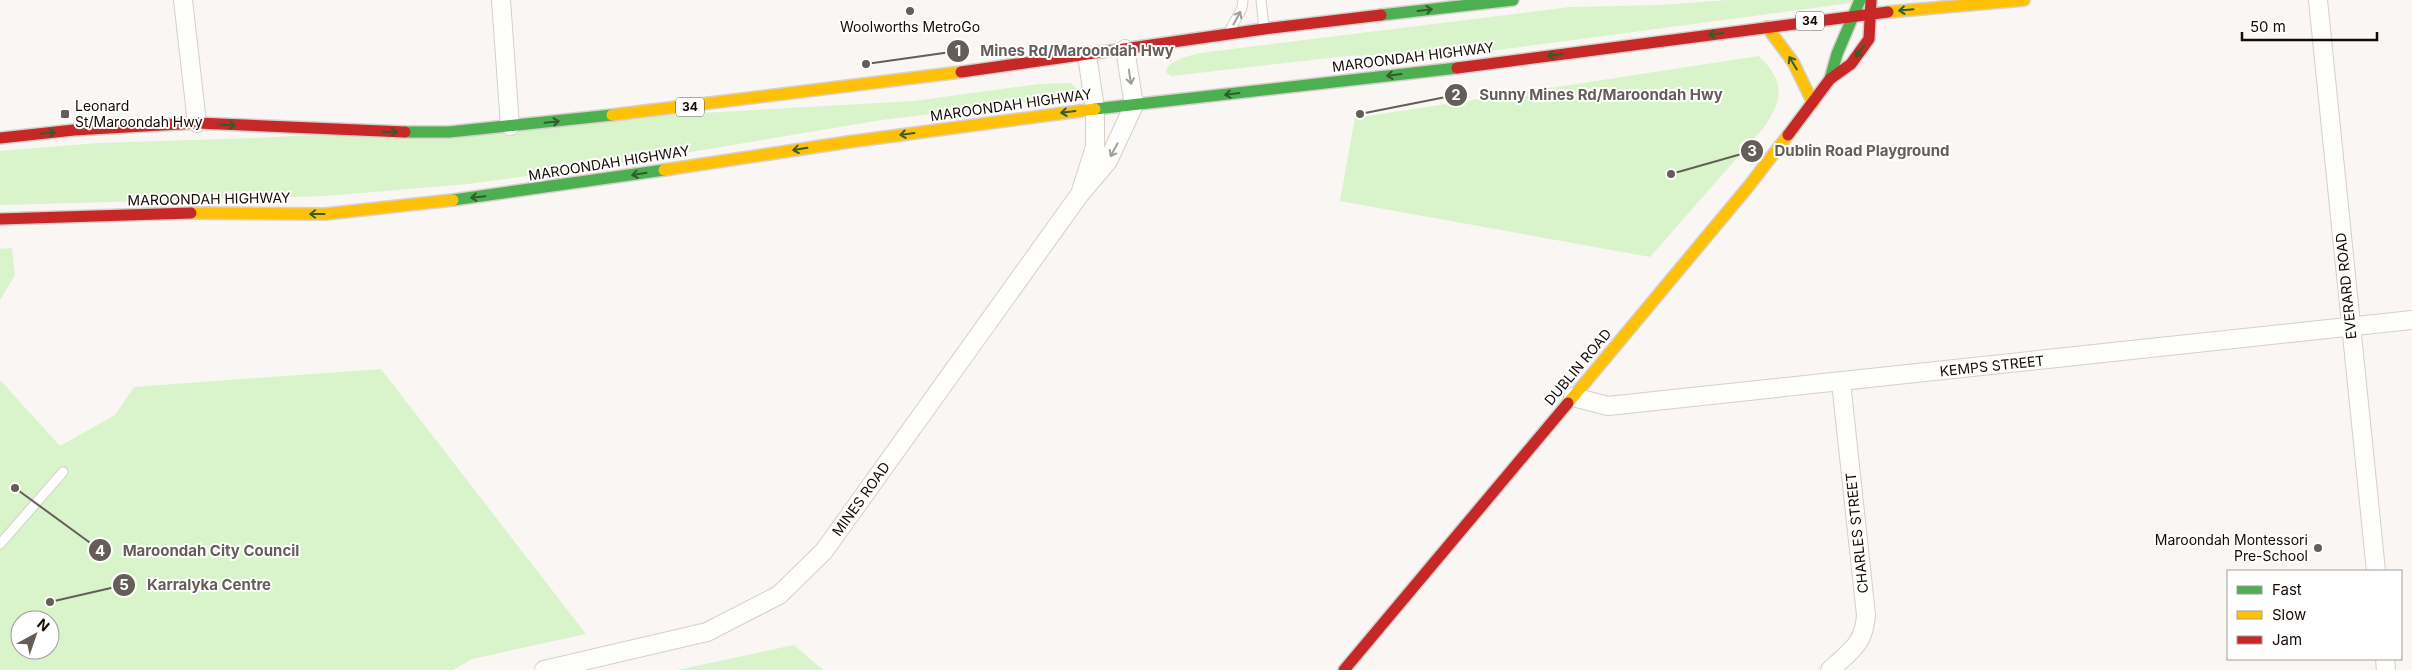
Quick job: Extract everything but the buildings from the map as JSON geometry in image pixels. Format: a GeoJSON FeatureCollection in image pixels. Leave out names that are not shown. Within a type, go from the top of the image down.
{"type":"FeatureCollection","features":[{"type":"Feature","properties":{"kind":"main road","name":"34"},"geometry":{"type":"LineString","coordinates":[[0,138],[74,130],[197,123],[387,132],[449,132],[681,108],[1087,55],[1264,29],[1513,0]]}},
{"type":"Feature","properties":{"kind":"main road","name":"DUBLIN ROAD"},"geometry":{"type":"LineString","coordinates":[[1830,79],[1860,0]]}},
{"type":"Feature","properties":{"kind":"main road","name":"DUBLIN ROAD"},"geometry":{"type":"LineString","coordinates":[[1344,670],[1748,187],[1830,79],[1851,64],[1869,39],[1871,0]]}},
{"type":"Feature","properties":{"kind":"main road","name":"MAROONDAH HIGHWAY"},"geometry":{"type":"LineString","coordinates":[[0,220],[166,213],[325,214],[498,195],[848,142],[1095,109],[1505,62],[1871,12],[2024,0]]}},
{"type":"Feature","properties":{"kind":"main road"},"geometry":{"type":"LineString","coordinates":[[1767,27],[1793,62],[1813,102]]}},
{"type":"Feature","properties":{"kind":"street"},"geometry":{"type":"LineString","coordinates":[[184,0],[197,123]]}},
{"type":"Feature","properties":{"kind":"street"},"geometry":{"type":"LineString","coordinates":[[501,0],[510,126]]}},
{"type":"Feature","properties":{"kind":"street","name":"EVERARD ROAD"},"geometry":{"type":"LineString","coordinates":[[2318,0],[2376,570]]}},
{"type":"Feature","properties":{"kind":"street"},"geometry":{"type":"LineString","coordinates":[[1125,49],[1134,105]]}},
{"type":"Feature","properties":{"kind":"street","name":"MINES ROAD"},"geometry":{"type":"LineString","coordinates":[[1080,194],[1095,147],[1095,109],[1087,55]]}},
{"type":"Feature","properties":{"kind":"street","name":"MINES ROAD"},"geometry":{"type":"LineString","coordinates":[[544,670],[707,632],[780,595],[824,551],[1080,194],[1108,161],[1134,105]]}},
{"type":"Feature","properties":{"kind":"street","name":"KEMPS STREET"},"geometry":{"type":"LineString","coordinates":[[1573,397],[1608,406],[2412,320]]}},
{"type":"Feature","properties":{"kind":"street","name":"CHARLES STREET"},"geometry":{"type":"LineString","coordinates":[[1830,670],[1850,652],[1865,633],[1866,615],[1841,382]]}},
{"type":"Feature","properties":{"kind":"lane"},"geometry":{"type":"LineString","coordinates":[[1228,34],[1242,8],[1243,0]]}},
{"type":"Feature","properties":{"kind":"lane"},"geometry":{"type":"LineString","coordinates":[[1261,0],[1264,29]]}},
{"type":"Feature","properties":{"kind":"lane"},"geometry":{"type":"LineString","coordinates":[[0,544],[63,472]]}},
{"type":"Feature","properties":{"kind":"green space"},"geometry":{"type":"Polygon","coordinates":[[[1727,0],[1852,0],[1851,3],[1483,52],[1347,56],[1171,76],[1166,72],[1170,64],[1200,53],[1570,7],[1660,5],[1727,0]]]}},
{"type":"Feature","properties":{"kind":"green space"},"geometry":{"type":"Polygon","coordinates":[[[1759,56],[1773,73],[1779,90],[1776,106],[1771,116],[1765,126],[1650,257],[1340,201],[1355,118],[1759,56]]]}},
{"type":"Feature","properties":{"kind":"green space"},"geometry":{"type":"Polygon","coordinates":[[[1071,83],[1078,90],[1076,96],[882,120],[637,161],[468,184],[325,196],[0,205],[0,151],[98,143],[258,138],[914,101],[1039,84],[1071,83]]]}},
{"type":"Feature","properties":{"kind":"green space"},"geometry":{"type":"Polygon","coordinates":[[[12,248],[15,275],[0,300],[0,249],[12,248]]]}},
{"type":"Feature","properties":{"kind":"green space"},"geometry":{"type":"Polygon","coordinates":[[[381,369],[586,634],[472,659],[453,670],[0,670],[0,380],[60,446],[115,415],[134,387],[381,369]]]}},
{"type":"Feature","properties":{"kind":"green space"},"geometry":{"type":"Polygon","coordinates":[[[794,645],[823,670],[677,670],[794,645]]]}},
{"type":"Feature","properties":{"kind":"traffic: fast"},"geometry":{"type":"LineString","coordinates":[[1381,15],[1513,0]]}},
{"type":"Feature","properties":{"kind":"traffic: fast"},"geometry":{"type":"LineString","coordinates":[[1830,79],[1837,54],[1860,0]]}},
{"type":"Feature","properties":{"kind":"traffic: fast"},"geometry":{"type":"LineString","coordinates":[[1095,109],[1457,68]]}},
{"type":"Feature","properties":{"kind":"traffic: fast"},"geometry":{"type":"LineString","coordinates":[[405,132],[449,132],[612,115]]}},
{"type":"Feature","properties":{"kind":"traffic: fast"},"geometry":{"type":"LineString","coordinates":[[453,200],[664,170]]}},
{"type":"Feature","properties":{"kind":"traffic: slow"},"geometry":{"type":"LineString","coordinates":[[1888,12],[2024,0]]}},
{"type":"Feature","properties":{"kind":"traffic: slow"},"geometry":{"type":"LineString","coordinates":[[1767,27],[1793,62],[1813,103]]}},
{"type":"Feature","properties":{"kind":"traffic: slow"},"geometry":{"type":"LineString","coordinates":[[612,115],[961,72]]}},
{"type":"Feature","properties":{"kind":"traffic: slow"},"geometry":{"type":"LineString","coordinates":[[664,170],[848,142],[1095,109]]}},
{"type":"Feature","properties":{"kind":"traffic: slow"},"geometry":{"type":"LineString","coordinates":[[1568,403],[1748,187],[1788,135]]}},
{"type":"Feature","properties":{"kind":"traffic: slow"},"geometry":{"type":"LineString","coordinates":[[191,213],[325,214],[453,200]]}},
{"type":"Feature","properties":{"kind":"traffic: jam"},"geometry":{"type":"LineString","coordinates":[[1788,135],[1830,79],[1851,64],[1869,39],[1871,0]]}},
{"type":"Feature","properties":{"kind":"traffic: jam"},"geometry":{"type":"LineString","coordinates":[[1457,68],[1888,12]]}},
{"type":"Feature","properties":{"kind":"traffic: jam"},"geometry":{"type":"LineString","coordinates":[[961,72],[1264,29],[1381,15]]}},
{"type":"Feature","properties":{"kind":"traffic: jam"},"geometry":{"type":"LineString","coordinates":[[0,138],[74,130],[197,123],[405,132]]}},
{"type":"Feature","properties":{"kind":"traffic: jam"},"geometry":{"type":"LineString","coordinates":[[0,219],[191,213]]}},
{"type":"Feature","properties":{"kind":"traffic: jam"},"geometry":{"type":"LineString","coordinates":[[1344,670],[1568,403]]}},
{"type":"Feature","properties":{"kind":"place","name":"Woolworths MetroGo"},"geometry":{"type":"Point","coordinates":[910,11]}},
{"type":"Feature","properties":{"kind":"place","name":"Mines Rd/Maroondah Hwy"},"geometry":{"type":"Point","coordinates":[866,64]}},
{"type":"Feature","properties":{"kind":"place","name":"Leonard St/Maroondah Hwy"},"geometry":{"type":"Point","coordinates":[65,114]}},
{"type":"Feature","properties":{"kind":"place","name":"Sunny Mines Rd/Maroondah Hwy"},"geometry":{"type":"Point","coordinates":[1360,114]}},
{"type":"Feature","properties":{"kind":"place","name":"Dublin Road Playground"},"geometry":{"type":"Point","coordinates":[1671,174]}},
{"type":"Feature","properties":{"kind":"place","name":"Maroondah City Council"},"geometry":{"type":"Point","coordinates":[15,488]}},
{"type":"Feature","properties":{"kind":"place","name":"Maroondah Montessori Pre-School"},"geometry":{"type":"Point","coordinates":[2318,548]}},
{"type":"Feature","properties":{"kind":"place","name":"Karralyka Centre"},"geometry":{"type":"Point","coordinates":[50,602]}}]}
